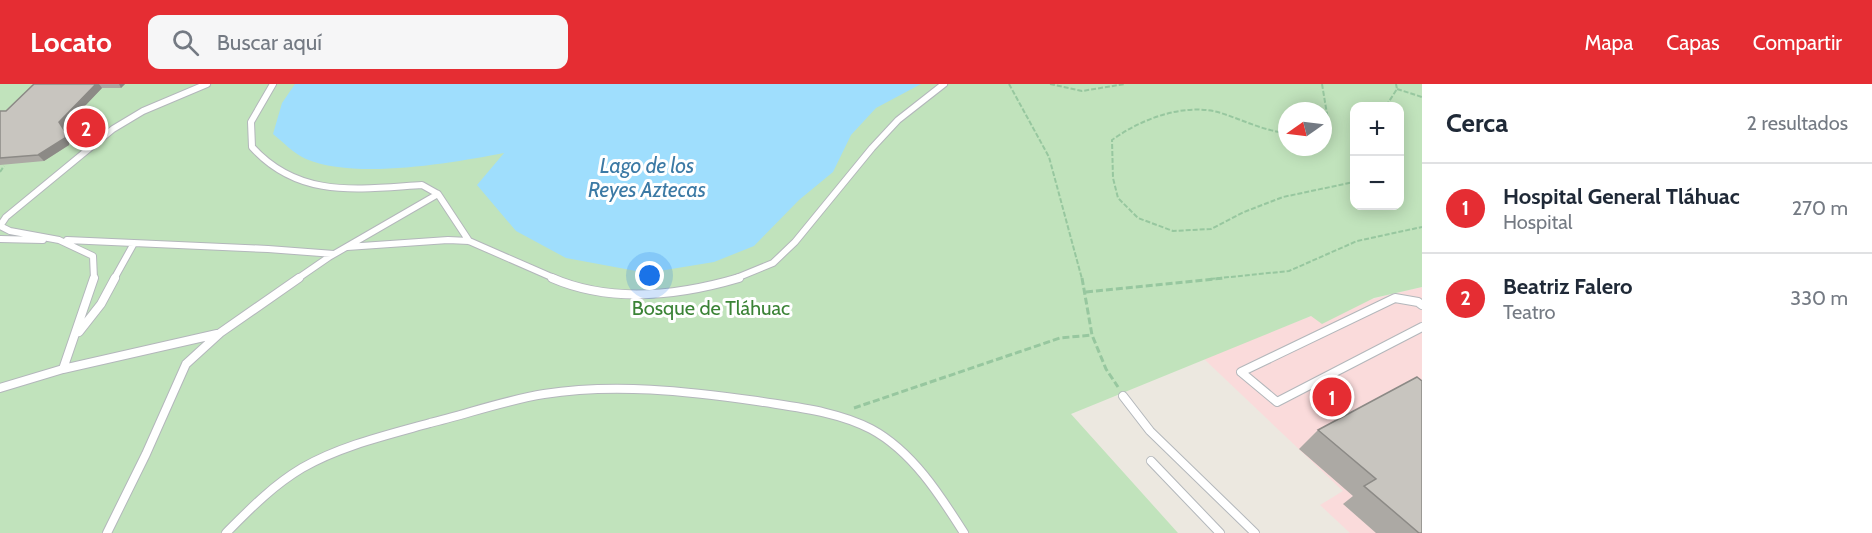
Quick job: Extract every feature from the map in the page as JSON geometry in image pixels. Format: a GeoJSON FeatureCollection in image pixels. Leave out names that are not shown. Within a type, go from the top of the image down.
{"type":"FeatureCollection","features":[{"type":"Feature","properties":{"kind":"lane"},"geometry":{"type":"LineString","coordinates":[[63,369],[76,336],[94,276],[93,256],[63,240],[4,230],[0,225],[6,217],[113,129],[143,111],[207,84]]}},
{"type":"Feature","properties":{"kind":"lane"},"geometry":{"type":"LineString","coordinates":[[273,84],[251,122],[252,147],[265,162],[300,182],[343,187],[422,184],[438,194],[469,241]]}},
{"type":"Feature","properties":{"kind":"lane"},"geometry":{"type":"LineString","coordinates":[[347,247],[448,240],[469,241],[569,285],[610,293],[654,295],[686,292],[741,277],[773,263],[795,242],[872,148],[898,120],[944,84]]}},
{"type":"Feature","properties":{"kind":"lane"},"geometry":{"type":"LineString","coordinates":[[107,533],[146,454],[186,364],[220,333],[335,254],[438,194]]}},
{"type":"Feature","properties":{"kind":"lane"},"geometry":{"type":"LineString","coordinates":[[0,239],[278,249],[335,254]]}},
{"type":"Feature","properties":{"kind":"lane"},"geometry":{"type":"LineString","coordinates":[[76,336],[101,304],[133,245]]}},
{"type":"Feature","properties":{"kind":"lane"},"geometry":{"type":"LineString","coordinates":[[1422,305],[1418,302],[1395,298],[1241,372],[1277,402],[1422,327]]}},
{"type":"Feature","properties":{"kind":"lane"},"geometry":{"type":"LineString","coordinates":[[0,388],[63,369],[220,333]]}},
{"type":"Feature","properties":{"kind":"lane"},"geometry":{"type":"LineString","coordinates":[[226,533],[265,493],[302,468],[334,453],[385,435],[543,394],[568,390],[651,390],[734,397],[833,415],[877,433],[912,463],[964,533]]}},
{"type":"Feature","properties":{"kind":"lane"},"geometry":{"type":"LineString","coordinates":[[1123,396],[1150,431],[1255,533]]}},
{"type":"Feature","properties":{"kind":"lane"},"geometry":{"type":"LineString","coordinates":[[1151,461],[1220,533]]}},
{"type":"Feature","properties":{"kind":"path"},"geometry":{"type":"LineString","coordinates":[[1009,84],[1048,157],[1086,292],[1092,335],[1106,369],[1123,396]]}},
{"type":"Feature","properties":{"kind":"path"},"geometry":{"type":"LineString","coordinates":[[1050,84],[1082,91],[1125,84]]}},
{"type":"Feature","properties":{"kind":"path"},"geometry":{"type":"LineString","coordinates":[[1322,84],[1325,102]]}},
{"type":"Feature","properties":{"kind":"path"},"geometry":{"type":"LineString","coordinates":[[1389,102],[1397,89],[1396,84]]}},
{"type":"Feature","properties":{"kind":"path"},"geometry":{"type":"LineString","coordinates":[[1397,89],[1422,97]]}},
{"type":"Feature","properties":{"kind":"path"},"geometry":{"type":"LineString","coordinates":[[1278,130],[1205,110],[1180,111],[1160,116],[1126,130],[1112,140],[1113,178],[1118,198],[1138,218],[1156,226],[1187,232],[1211,229],[1244,212],[1283,197],[1350,183]]}},
{"type":"Feature","properties":{"kind":"path"},"geometry":{"type":"LineString","coordinates":[[0,172],[4,166]]}},
{"type":"Feature","properties":{"kind":"path"},"geometry":{"type":"LineString","coordinates":[[1086,292],[1289,271],[1357,240],[1422,226]]}},
{"type":"Feature","properties":{"kind":"path"},"geometry":{"type":"LineString","coordinates":[[833,415],[1060,338],[1092,335]]}},
{"type":"Feature","properties":{"kind":"shaded area"},"geometry":{"type":"Polygon","coordinates":[[[1422,287],[1422,533],[1350,533],[1320,505],[1343,491],[1203,358],[1327,310],[1422,287]]]}},
{"type":"Feature","properties":{"kind":"green space","name":"Bosque de Tláhuac"},"geometry":{"type":"Polygon","coordinates":[[[0,84],[1422,84],[1422,287],[1374,298],[1322,324],[1311,316],[1071,414],[1178,533],[0,533],[0,84]]]}},
{"type":"Feature","properties":{"kind":"water","name":"Lago de los Reyes Aztecas"},"geometry":{"type":"Polygon","coordinates":[[[295,84],[921,84],[876,108],[851,135],[833,172],[799,200],[754,246],[714,262],[647,273],[566,258],[516,231],[477,185],[504,153],[432,165],[377,169],[327,165],[302,157],[273,134],[282,103],[295,84]]]}},
{"type":"Feature","properties":{"kind":"building"},"geometry":{"type":"Polygon","coordinates":[[[34,84],[96,84],[59,122],[66,133],[65,138],[38,155],[0,158],[0,111],[6,111],[34,84]]]}},
{"type":"Feature","properties":{"kind":"building"},"geometry":{"type":"Polygon","coordinates":[[[1417,377],[1422,381],[1422,533],[1419,533],[1364,486],[1376,479],[1318,430],[1417,377]]]}},
{"type":"Feature","properties":{"kind":"place","name":"Beatriz Falero"},"geometry":{"type":"Point","coordinates":[86,128]}},
{"type":"Feature","properties":{"kind":"place","name":"Hospital General Tláhuac"},"geometry":{"type":"Point","coordinates":[1332,397]}}]}
